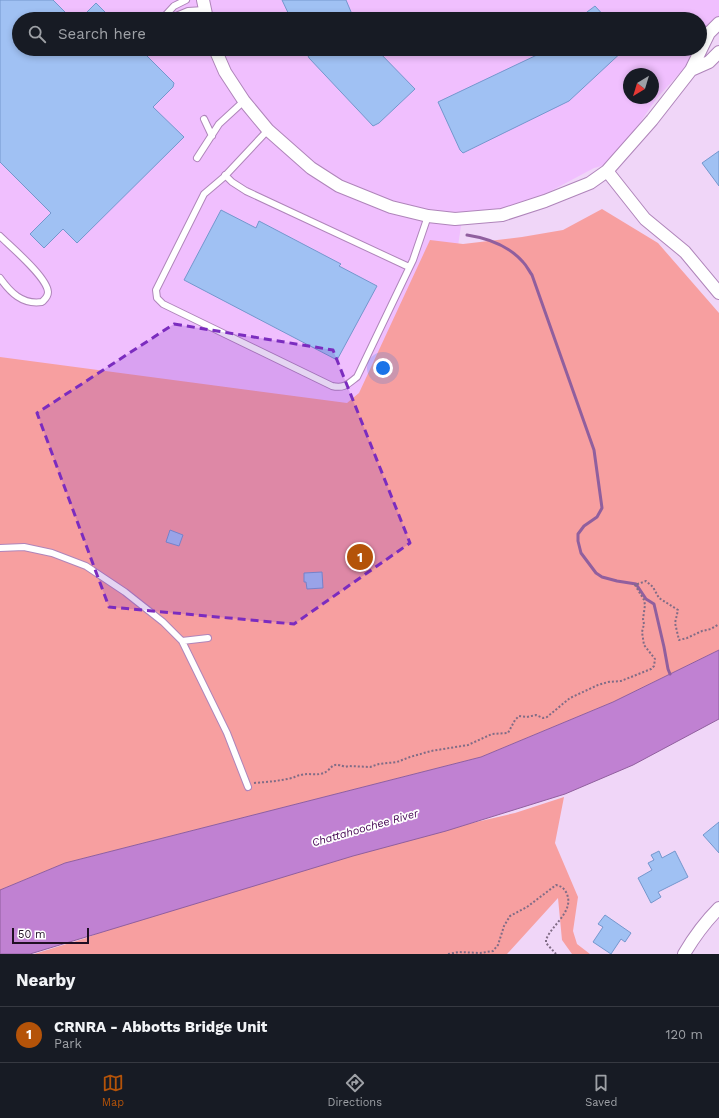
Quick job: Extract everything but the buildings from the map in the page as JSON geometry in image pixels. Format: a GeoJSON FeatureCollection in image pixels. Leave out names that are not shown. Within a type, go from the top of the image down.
{"type":"FeatureCollection","features":[{"type":"Feature","properties":{"kind":"street"},"geometry":{"type":"LineString","coordinates":[[707,37],[709,33],[719,24]]}},
{"type":"Feature","properties":{"kind":"street"},"geometry":{"type":"LineString","coordinates":[[691,70],[709,62],[719,52]]}},
{"type":"Feature","properties":{"kind":"street"},"geometry":{"type":"LineString","coordinates":[[218,56],[225,72],[244,100],[268,130],[311,168],[339,186],[391,207],[428,216],[455,219],[502,215],[545,201],[590,183],[607,171],[652,120],[691,70],[698,56]]}},
{"type":"Feature","properties":{"kind":"street"},"geometry":{"type":"LineString","coordinates":[[607,171],[645,218],[685,252],[719,293]]}},
{"type":"Feature","properties":{"kind":"street"},"geometry":{"type":"LineString","coordinates":[[684,954],[705,922],[719,908]]}},
{"type":"Feature","properties":{"kind":"lane"},"geometry":{"type":"LineString","coordinates":[[168,12],[174,6],[186,0]]}},
{"type":"Feature","properties":{"kind":"lane"},"geometry":{"type":"LineString","coordinates":[[186,12],[205,10]]}},
{"type":"Feature","properties":{"kind":"lane"},"geometry":{"type":"LineString","coordinates":[[198,158],[219,124],[244,100]]}},
{"type":"Feature","properties":{"kind":"lane"},"geometry":{"type":"LineString","coordinates":[[204,119],[212,136]]}},
{"type":"Feature","properties":{"kind":"lane"},"geometry":{"type":"LineString","coordinates":[[268,130],[225,175],[204,194],[156,290],[157,298],[163,304],[332,386],[339,388],[348,384],[357,377],[409,267],[428,216]]}},
{"type":"Feature","properties":{"kind":"lane"},"geometry":{"type":"LineString","coordinates":[[225,175],[232,182],[246,191],[409,267]]}},
{"type":"Feature","properties":{"kind":"lane"},"geometry":{"type":"LineString","coordinates":[[0,236],[39,274],[48,291],[47,297],[42,302],[34,303],[24,301],[9,290],[0,278]]}},
{"type":"Feature","properties":{"kind":"lane"},"geometry":{"type":"LineString","coordinates":[[0,548],[24,547],[52,553],[86,566],[125,592],[158,618],[182,641],[227,733],[248,787]]}},
{"type":"Feature","properties":{"kind":"lane"},"geometry":{"type":"LineString","coordinates":[[182,641],[208,638]]}},
{"type":"Feature","properties":{"kind":"path"},"geometry":{"type":"LineString","coordinates":[[243,774],[252,783],[273,782],[301,775],[320,774],[326,772],[336,764],[345,768],[349,766],[370,767],[379,764],[397,762],[431,751],[468,745],[492,734],[508,733],[514,720],[519,716],[526,717],[536,715],[543,718],[547,717],[570,698],[598,685],[608,682],[621,681],[651,669],[654,666],[655,659],[644,645],[642,637],[645,605],[644,600],[635,585],[638,583],[646,581],[653,587],[659,598],[678,610],[675,622],[680,640],[711,629],[719,624]]}},
{"type":"Feature","properties":{"kind":"path"},"geometry":{"type":"LineString","coordinates":[[448,954],[459,952],[480,953],[493,950],[498,945],[504,926],[510,916],[532,903],[556,885],[563,888],[568,902],[563,916],[546,940],[546,944],[556,954]]}},
{"type":"Feature","properties":{"kind":"highlighted area"},"geometry":{"type":"Polygon","coordinates":[[[174,324],[333,350],[410,543],[294,624],[109,607],[37,413],[174,324]]]}},
{"type":"Feature","properties":{"kind":"shaded area"},"geometry":{"type":"Polygon","coordinates":[[[0,0],[719,0],[719,30],[707,43],[707,12],[12,12],[12,56],[695,56],[659,96],[659,68],[623,68],[623,104],[653,104],[612,163],[594,168],[549,192],[504,208],[462,219],[432,422],[0,370],[0,0]]]}},
{"type":"Feature","properties":{"kind":"shaded area"},"geometry":{"type":"Polygon","coordinates":[[[602,209],[658,243],[719,313],[719,650],[613,702],[481,757],[65,863],[0,890],[0,357],[347,403],[359,393],[430,240],[463,244],[522,237],[563,230],[602,209]]]}},
{"type":"Feature","properties":{"kind":"shaded area"},"geometry":{"type":"Polygon","coordinates":[[[564,797],[555,843],[578,897],[573,931],[577,944],[590,954],[572,954],[562,940],[558,898],[507,954],[34,954],[86,938],[246,875],[515,813],[564,797]]]}},
{"type":"Feature","properties":{"kind":"water","name":"Chattahoochee River"},"geometry":{"type":"Polygon","coordinates":[[[719,650],[719,719],[633,765],[565,794],[446,831],[353,856],[30,954],[0,954],[0,890],[65,863],[481,757],[613,702],[719,650]]]}},
{"type":"Feature","properties":{"kind":"waterway"},"geometry":{"type":"LineString","coordinates":[[467,235],[482,238],[511,251],[526,265],[532,275],[594,450],[602,508],[597,517],[584,526],[578,534],[581,553],[596,573],[602,577],[636,584],[646,599],[654,604],[670,674]]}},
{"type":"Feature","properties":{"kind":"place","name":"CRNRA - Abbotts Bridge Unit"},"geometry":{"type":"Point","coordinates":[360,557]}}]}
